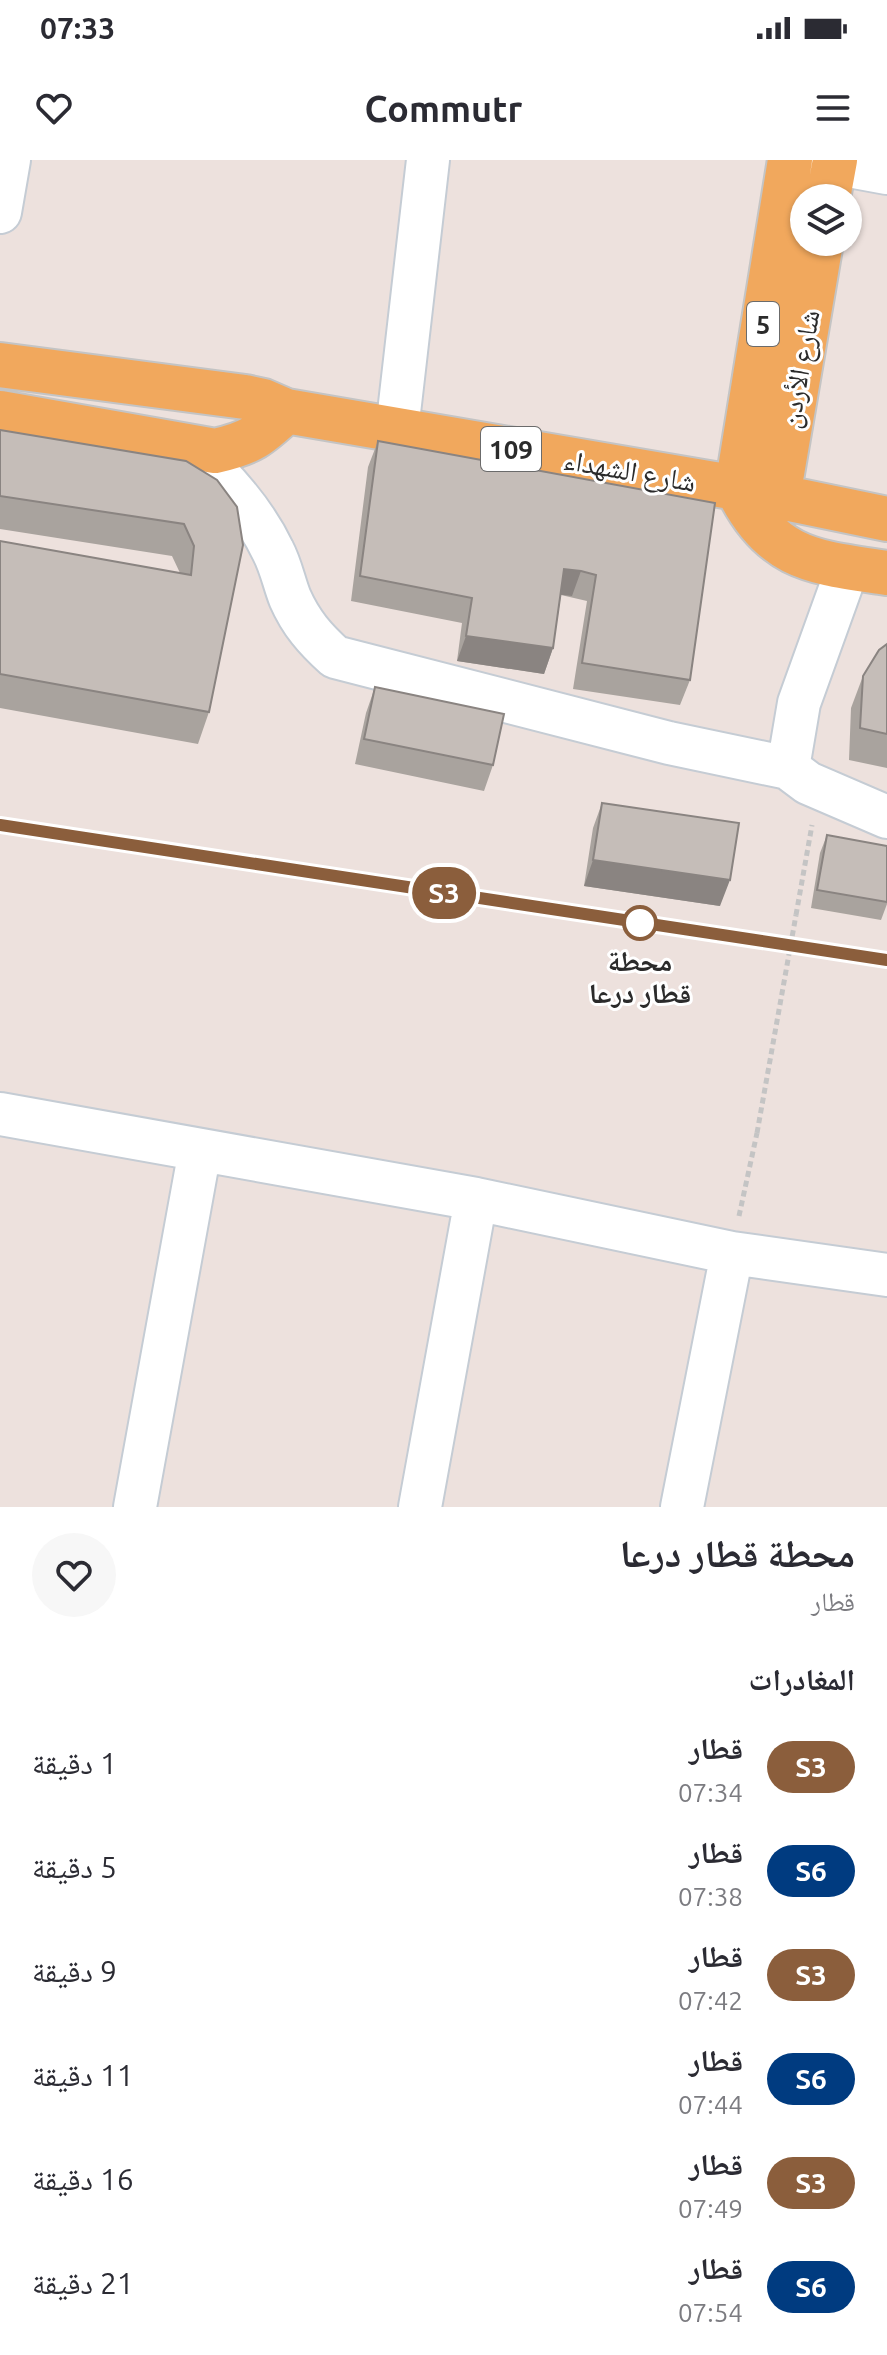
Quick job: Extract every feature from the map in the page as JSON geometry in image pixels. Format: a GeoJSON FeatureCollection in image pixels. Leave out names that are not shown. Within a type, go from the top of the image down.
{"type":"FeatureCollection","features":[{"type":"Feature","properties":{"kind":"main road","name":"شارع الأردن"},"geometry":{"type":"LineString","coordinates":[[757,492],[790,160]]}},
{"type":"Feature","properties":{"kind":"main road","name":"شارع الأردن"},"geometry":{"type":"LineString","coordinates":[[757,492],[817,256]]}},
{"type":"Feature","properties":{"kind":"main road","name":"شارع الشهداء"},"geometry":{"type":"LineString","coordinates":[[0,365],[245,397],[286,411],[757,492],[887,519]]}},
{"type":"Feature","properties":{"kind":"main road"},"geometry":{"type":"LineString","coordinates":[[0,413],[215,451],[242,445],[263,433],[286,411]]}},
{"type":"Feature","properties":{"kind":"main road","name":"شارع الشهداء"},"geometry":{"type":"LineString","coordinates":[[757,492],[748,511],[760,526],[792,551],[812,561],[867,570]]}},
{"type":"Feature","properties":{"kind":"street"},"geometry":{"type":"LineString","coordinates":[[0,212],[9,160]]}},
{"type":"Feature","properties":{"kind":"street"},"geometry":{"type":"LineString","coordinates":[[397,430],[428,160]]}},
{"type":"Feature","properties":{"kind":"street"},"geometry":{"type":"LineString","coordinates":[[830,170],[887,172]]}},
{"type":"Feature","properties":{"kind":"street"},"geometry":{"type":"LineString","coordinates":[[192,448],[216,471],[257,523],[274,551],[303,624],[335,657],[669,743],[788,768],[808,783],[887,817]]}},
{"type":"Feature","properties":{"kind":"street"},"geometry":{"type":"LineString","coordinates":[[788,768],[799,703],[867,570]]}},
{"type":"Feature","properties":{"kind":"street"},"geometry":{"type":"LineString","coordinates":[[0,1114],[476,1199],[732,1253],[887,1275]]}},
{"type":"Feature","properties":{"kind":"street"},"geometry":{"type":"LineString","coordinates":[[135,1507],[200,1150]]}},
{"type":"Feature","properties":{"kind":"street"},"geometry":{"type":"LineString","coordinates":[[420,1507],[476,1199]]}},
{"type":"Feature","properties":{"kind":"street"},"geometry":{"type":"LineString","coordinates":[[682,1507],[732,1253]]}},
{"type":"Feature","properties":{"kind":"path"},"geometry":{"type":"LineString","coordinates":[[732,1253],[757,1133],[813,822]]}},
{"type":"Feature","properties":{"kind":"building"},"geometry":{"type":"Polygon","coordinates":[[[0,430],[186,461],[217,480],[237,507],[243,545],[209,712],[0,674],[0,541],[191,575],[194,546],[184,524],[0,496],[0,430]]]}},
{"type":"Feature","properties":{"kind":"building"},"geometry":{"type":"Polygon","coordinates":[[[378,441],[715,503],[690,680],[582,663],[596,575],[564,569],[553,648],[466,636],[472,598],[360,576],[378,441]]]}},
{"type":"Feature","properties":{"kind":"building"},"geometry":{"type":"Polygon","coordinates":[[[887,644],[887,734],[860,728],[863,676],[879,650],[887,644]]]}},
{"type":"Feature","properties":{"kind":"building"},"geometry":{"type":"Polygon","coordinates":[[[375,687],[504,714],[493,765],[364,739],[375,687]]]}},
{"type":"Feature","properties":{"kind":"building"},"geometry":{"type":"Polygon","coordinates":[[[602,803],[739,823],[730,880],[593,860],[602,803]]]}},
{"type":"Feature","properties":{"kind":"building"},"geometry":{"type":"Polygon","coordinates":[[[827,835],[887,846],[887,902],[817,890],[827,835]]]}},
{"type":"Feature","properties":{"kind":"railway"},"geometry":{"type":"LineString","coordinates":[[0,825],[887,960]]}},
{"type":"Feature","properties":{"kind":"train","name":"S3"},"geometry":{"type":"LineString","coordinates":[[0,825],[887,960]]}},
{"type":"Feature","properties":{"kind":"place","name":"محطة قطار درعا"},"geometry":{"type":"Point","coordinates":[640,923]}}]}
